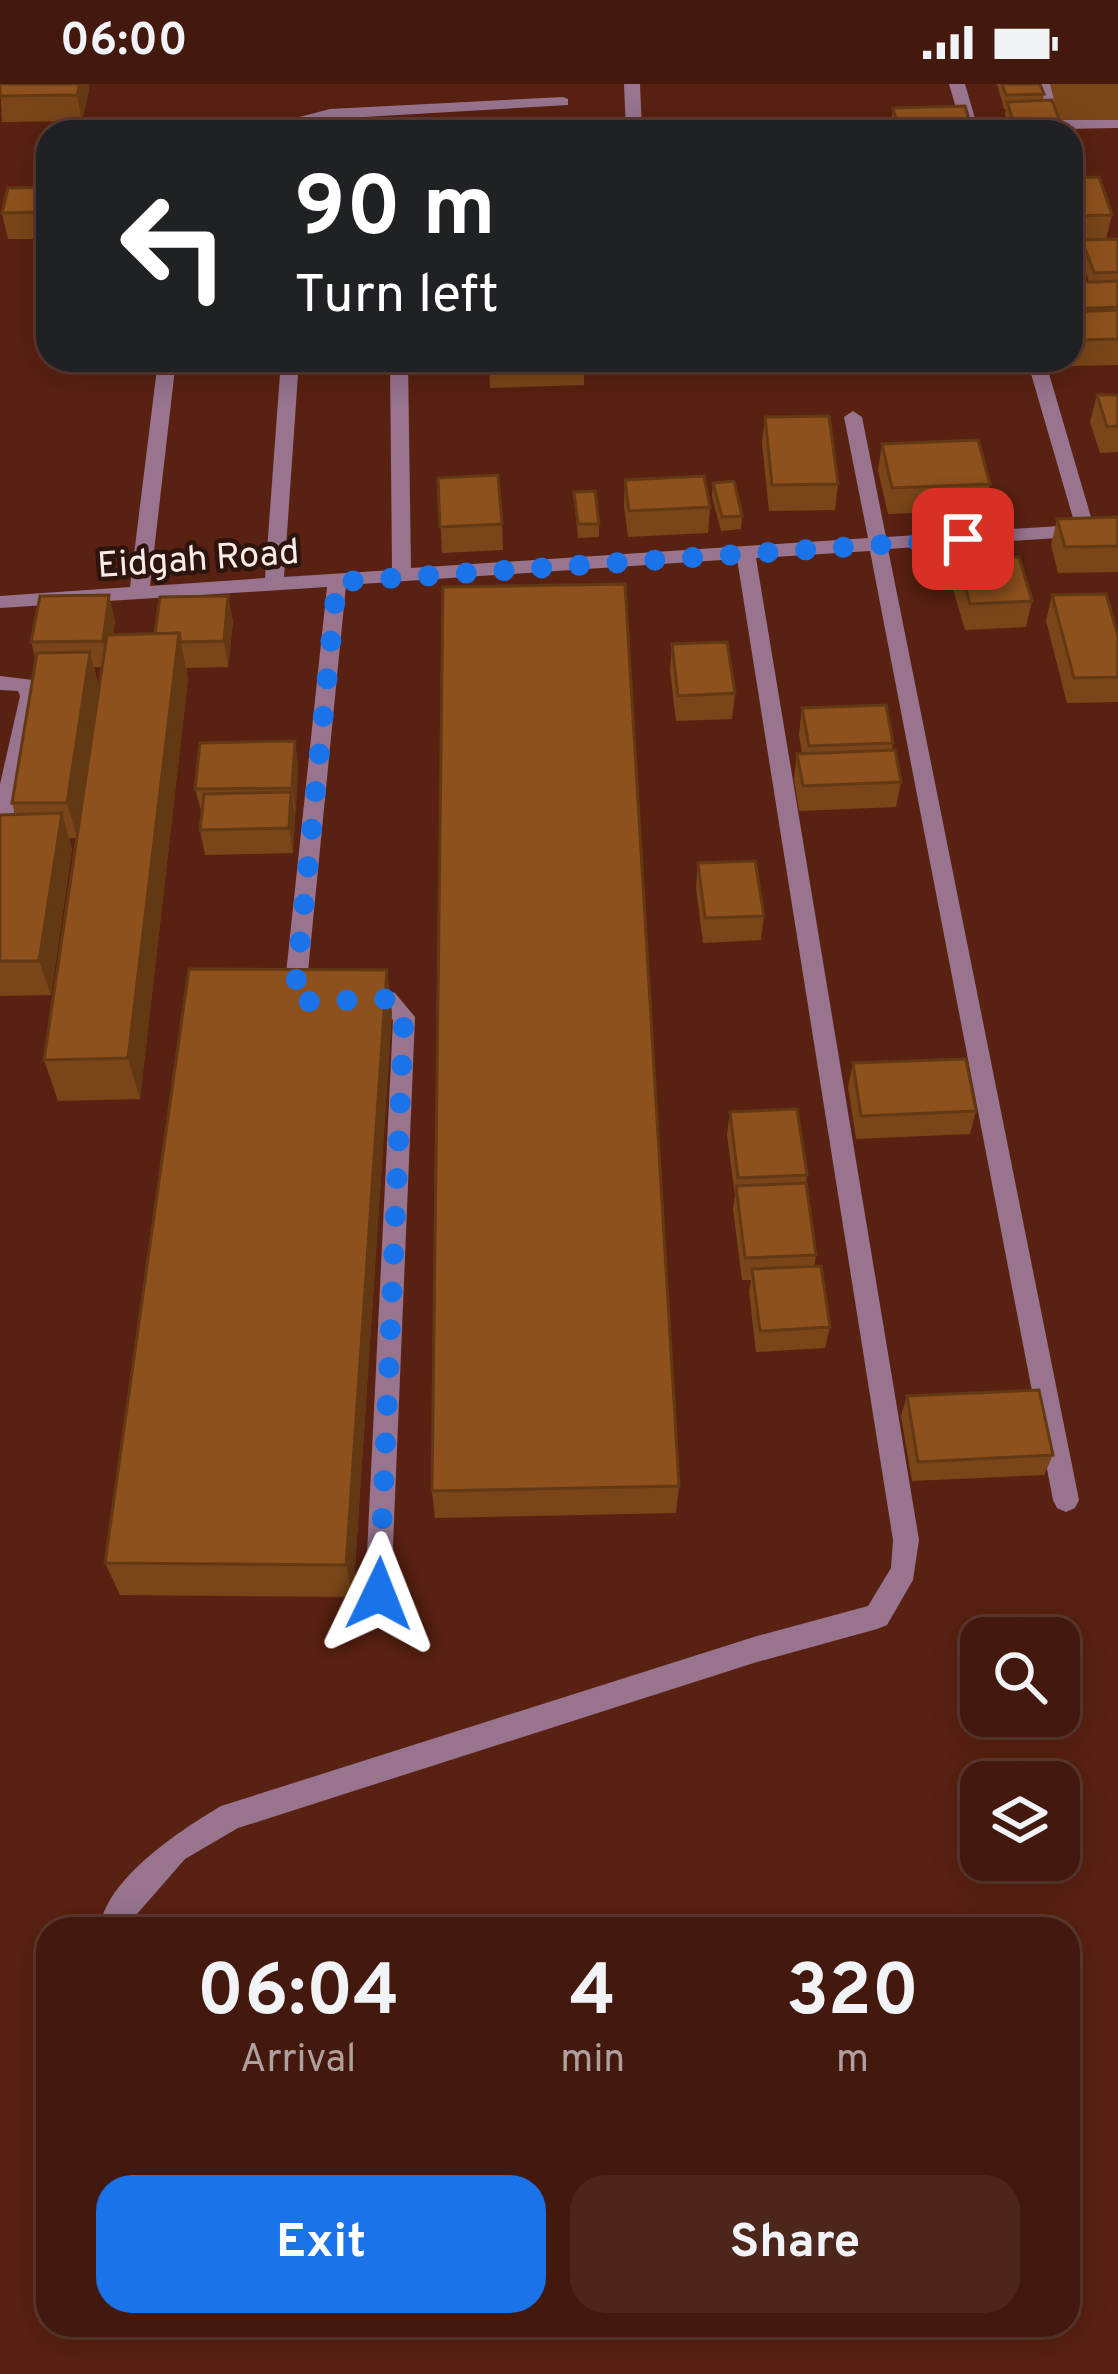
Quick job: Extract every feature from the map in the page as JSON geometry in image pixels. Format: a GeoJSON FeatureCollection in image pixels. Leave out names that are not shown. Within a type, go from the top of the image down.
{"type":"FeatureCollection","features":[{"type":"Feature","properties":{"kind":"street"},"geometry":{"type":"LineString","coordinates":[[632,84],[634,120]]}},
{"type":"Feature","properties":{"kind":"street"},"geometry":{"type":"LineString","coordinates":[[957,84],[967,120]]}},
{"type":"Feature","properties":{"kind":"street"},"geometry":{"type":"LineString","coordinates":[[1046,84],[1057,120]]}},
{"type":"Feature","properties":{"kind":"street"},"geometry":{"type":"LineString","coordinates":[[299,120],[407,109],[563,102]]}},
{"type":"Feature","properties":{"kind":"street"},"geometry":{"type":"LineString","coordinates":[[407,109],[407,120]]}},
{"type":"Feature","properties":{"kind":"street"},"geometry":{"type":"LineString","coordinates":[[1083,124],[1118,123]]}},
{"type":"Feature","properties":{"kind":"street"},"geometry":{"type":"LineString","coordinates":[[140,595],[166,372]]}},
{"type":"Feature","properties":{"kind":"street"},"geometry":{"type":"LineString","coordinates":[[274,586],[289,372]]}},
{"type":"Feature","properties":{"kind":"street"},"geometry":{"type":"LineString","coordinates":[[399,372],[402,576]]}},
{"type":"Feature","properties":{"kind":"street"},"geometry":{"type":"LineString","coordinates":[[1039,372],[1085,530]]}},
{"type":"Feature","properties":{"kind":"street"},"geometry":{"type":"LineString","coordinates":[[854,417],[1066,1500]]}},
{"type":"Feature","properties":{"kind":"street","name":"Eidgah Road"},"geometry":{"type":"LineString","coordinates":[[0,602],[1118,528]]}},
{"type":"Feature","properties":{"kind":"street"},"geometry":{"type":"LineString","coordinates":[[116,1917],[176,1849],[231,1816],[757,1649],[877,1616],[894,1593],[904,1570],[906,1540],[746,554]]}},
{"type":"Feature","properties":{"kind":"street"},"geometry":{"type":"LineString","coordinates":[[337,582],[306,1001],[387,999],[404,1016],[379,1594]]}},
{"type":"Feature","properties":{"kind":"street"},"geometry":{"type":"LineString","coordinates":[[0,683],[26,685],[30,696],[0,830]]}},
{"type":"Feature","properties":{"kind":"building"},"geometry":{"type":"Polygon","coordinates":[[[0,84],[80,84],[77,95],[0,96],[0,84]]]}},
{"type":"Feature","properties":{"kind":"building"},"geometry":{"type":"Polygon","coordinates":[[[1002,84],[1040,84],[1044,94],[1006,95],[1002,84]]]}},
{"type":"Feature","properties":{"kind":"building"},"geometry":{"type":"Polygon","coordinates":[[[1052,100],[1059,119],[1013,120],[1007,102],[1052,100]]]}},
{"type":"Feature","properties":{"kind":"building"},"geometry":{"type":"Polygon","coordinates":[[[965,106],[969,120],[896,120],[893,108],[965,106]]]}},
{"type":"Feature","properties":{"kind":"building"},"geometry":{"type":"Polygon","coordinates":[[[1099,177],[1112,215],[1083,216],[1083,178],[1099,177]]]}},
{"type":"Feature","properties":{"kind":"building"},"geometry":{"type":"Polygon","coordinates":[[[36,187],[36,212],[2,213],[8,188],[36,187]]]}},
{"type":"Feature","properties":{"kind":"building"},"geometry":{"type":"Polygon","coordinates":[[[1118,239],[1118,272],[1094,273],[1083,240],[1118,239]]]}},
{"type":"Feature","properties":{"kind":"building"},"geometry":{"type":"Polygon","coordinates":[[[1118,281],[1118,307],[1083,308],[1083,282],[1118,281]]]}},
{"type":"Feature","properties":{"kind":"building"},"geometry":{"type":"Polygon","coordinates":[[[1118,310],[1118,339],[1083,340],[1083,311],[1118,310]]]}},
{"type":"Feature","properties":{"kind":"building"},"geometry":{"type":"Polygon","coordinates":[[[1097,395],[1118,395],[1118,426],[1107,427],[1097,395]]]}},
{"type":"Feature","properties":{"kind":"building"},"geometry":{"type":"Polygon","coordinates":[[[829,416],[838,484],[772,485],[765,417],[829,416]]]}},
{"type":"Feature","properties":{"kind":"building"},"geometry":{"type":"Polygon","coordinates":[[[978,440],[990,484],[892,488],[882,444],[978,440]]]}},
{"type":"Feature","properties":{"kind":"building"},"geometry":{"type":"Polygon","coordinates":[[[498,475],[502,524],[440,527],[438,478],[498,475]]]}},
{"type":"Feature","properties":{"kind":"building"},"geometry":{"type":"Polygon","coordinates":[[[704,476],[710,507],[629,511],[625,480],[704,476]]]}},
{"type":"Feature","properties":{"kind":"building"},"geometry":{"type":"Polygon","coordinates":[[[734,481],[742,516],[722,517],[713,483],[734,481]]]}},
{"type":"Feature","properties":{"kind":"building"},"geometry":{"type":"Polygon","coordinates":[[[595,491],[599,524],[578,524],[574,492],[595,491]]]}},
{"type":"Feature","properties":{"kind":"building"},"geometry":{"type":"Polygon","coordinates":[[[1118,517],[1118,546],[1065,547],[1057,519],[1118,517]]]}},
{"type":"Feature","properties":{"kind":"building"},"geometry":{"type":"Polygon","coordinates":[[[1019,557],[1032,601],[970,604],[958,560],[1019,557]]]}},
{"type":"Feature","properties":{"kind":"building"},"geometry":{"type":"Polygon","coordinates":[[[625,584],[679,1486],[432,1491],[443,587],[625,584]]]}},
{"type":"Feature","properties":{"kind":"building"},"geometry":{"type":"Polygon","coordinates":[[[1106,594],[1118,636],[1118,677],[1074,678],[1052,595],[1106,594]]]}},
{"type":"Feature","properties":{"kind":"building"},"geometry":{"type":"Polygon","coordinates":[[[109,595],[103,641],[31,642],[40,596],[109,595]]]}},
{"type":"Feature","properties":{"kind":"building"},"geometry":{"type":"Polygon","coordinates":[[[228,596],[224,641],[181,642],[179,633],[155,634],[160,597],[228,596]]]}},
{"type":"Feature","properties":{"kind":"building"},"geometry":{"type":"Polygon","coordinates":[[[179,633],[128,1058],[44,1060],[107,635],[179,633]]]}},
{"type":"Feature","properties":{"kind":"building"},"geometry":{"type":"Polygon","coordinates":[[[727,642],[735,693],[678,696],[672,644],[727,642]]]}},
{"type":"Feature","properties":{"kind":"building"},"geometry":{"type":"Polygon","coordinates":[[[90,652],[67,803],[12,803],[37,653],[90,652]]]}},
{"type":"Feature","properties":{"kind":"building"},"geometry":{"type":"Polygon","coordinates":[[[886,705],[893,743],[809,746],[802,708],[886,705]]]}},
{"type":"Feature","properties":{"kind":"building"},"geometry":{"type":"Polygon","coordinates":[[[295,741],[292,788],[195,789],[200,743],[295,741]]]}},
{"type":"Feature","properties":{"kind":"building"},"geometry":{"type":"Polygon","coordinates":[[[895,750],[901,782],[803,786],[797,754],[895,750]]]}},
{"type":"Feature","properties":{"kind":"building"},"geometry":{"type":"Polygon","coordinates":[[[291,792],[289,828],[200,830],[204,794],[291,792]]]}},
{"type":"Feature","properties":{"kind":"building"},"geometry":{"type":"Polygon","coordinates":[[[62,813],[39,961],[0,961],[0,815],[62,813]]]}},
{"type":"Feature","properties":{"kind":"building"},"geometry":{"type":"Polygon","coordinates":[[[755,861],[764,916],[705,918],[698,863],[755,861]]]}},
{"type":"Feature","properties":{"kind":"building"},"geometry":{"type":"Polygon","coordinates":[[[189,969],[387,970],[346,1565],[105,1563],[189,969]]]}},
{"type":"Feature","properties":{"kind":"building"},"geometry":{"type":"Polygon","coordinates":[[[966,1059],[976,1111],[861,1116],[853,1063],[966,1059]]]}},
{"type":"Feature","properties":{"kind":"building"},"geometry":{"type":"Polygon","coordinates":[[[797,1109],[807,1175],[738,1178],[730,1112],[797,1109]]]}},
{"type":"Feature","properties":{"kind":"building"},"geometry":{"type":"Polygon","coordinates":[[[806,1183],[816,1255],[745,1258],[736,1186],[806,1183]]]}},
{"type":"Feature","properties":{"kind":"building"},"geometry":{"type":"Polygon","coordinates":[[[821,1266],[830,1327],[760,1331],[752,1269],[821,1266]]]}},
{"type":"Feature","properties":{"kind":"building"},"geometry":{"type":"Polygon","coordinates":[[[1039,1390],[1053,1455],[918,1462],[907,1396],[1039,1390]]]}},
{"type":"Feature","properties":{"kind":"route"},"geometry":{"type":"LineString","coordinates":[[379,1594],[404,1016],[387,999],[294,1002],[337,582],[963,539]]}}]}
